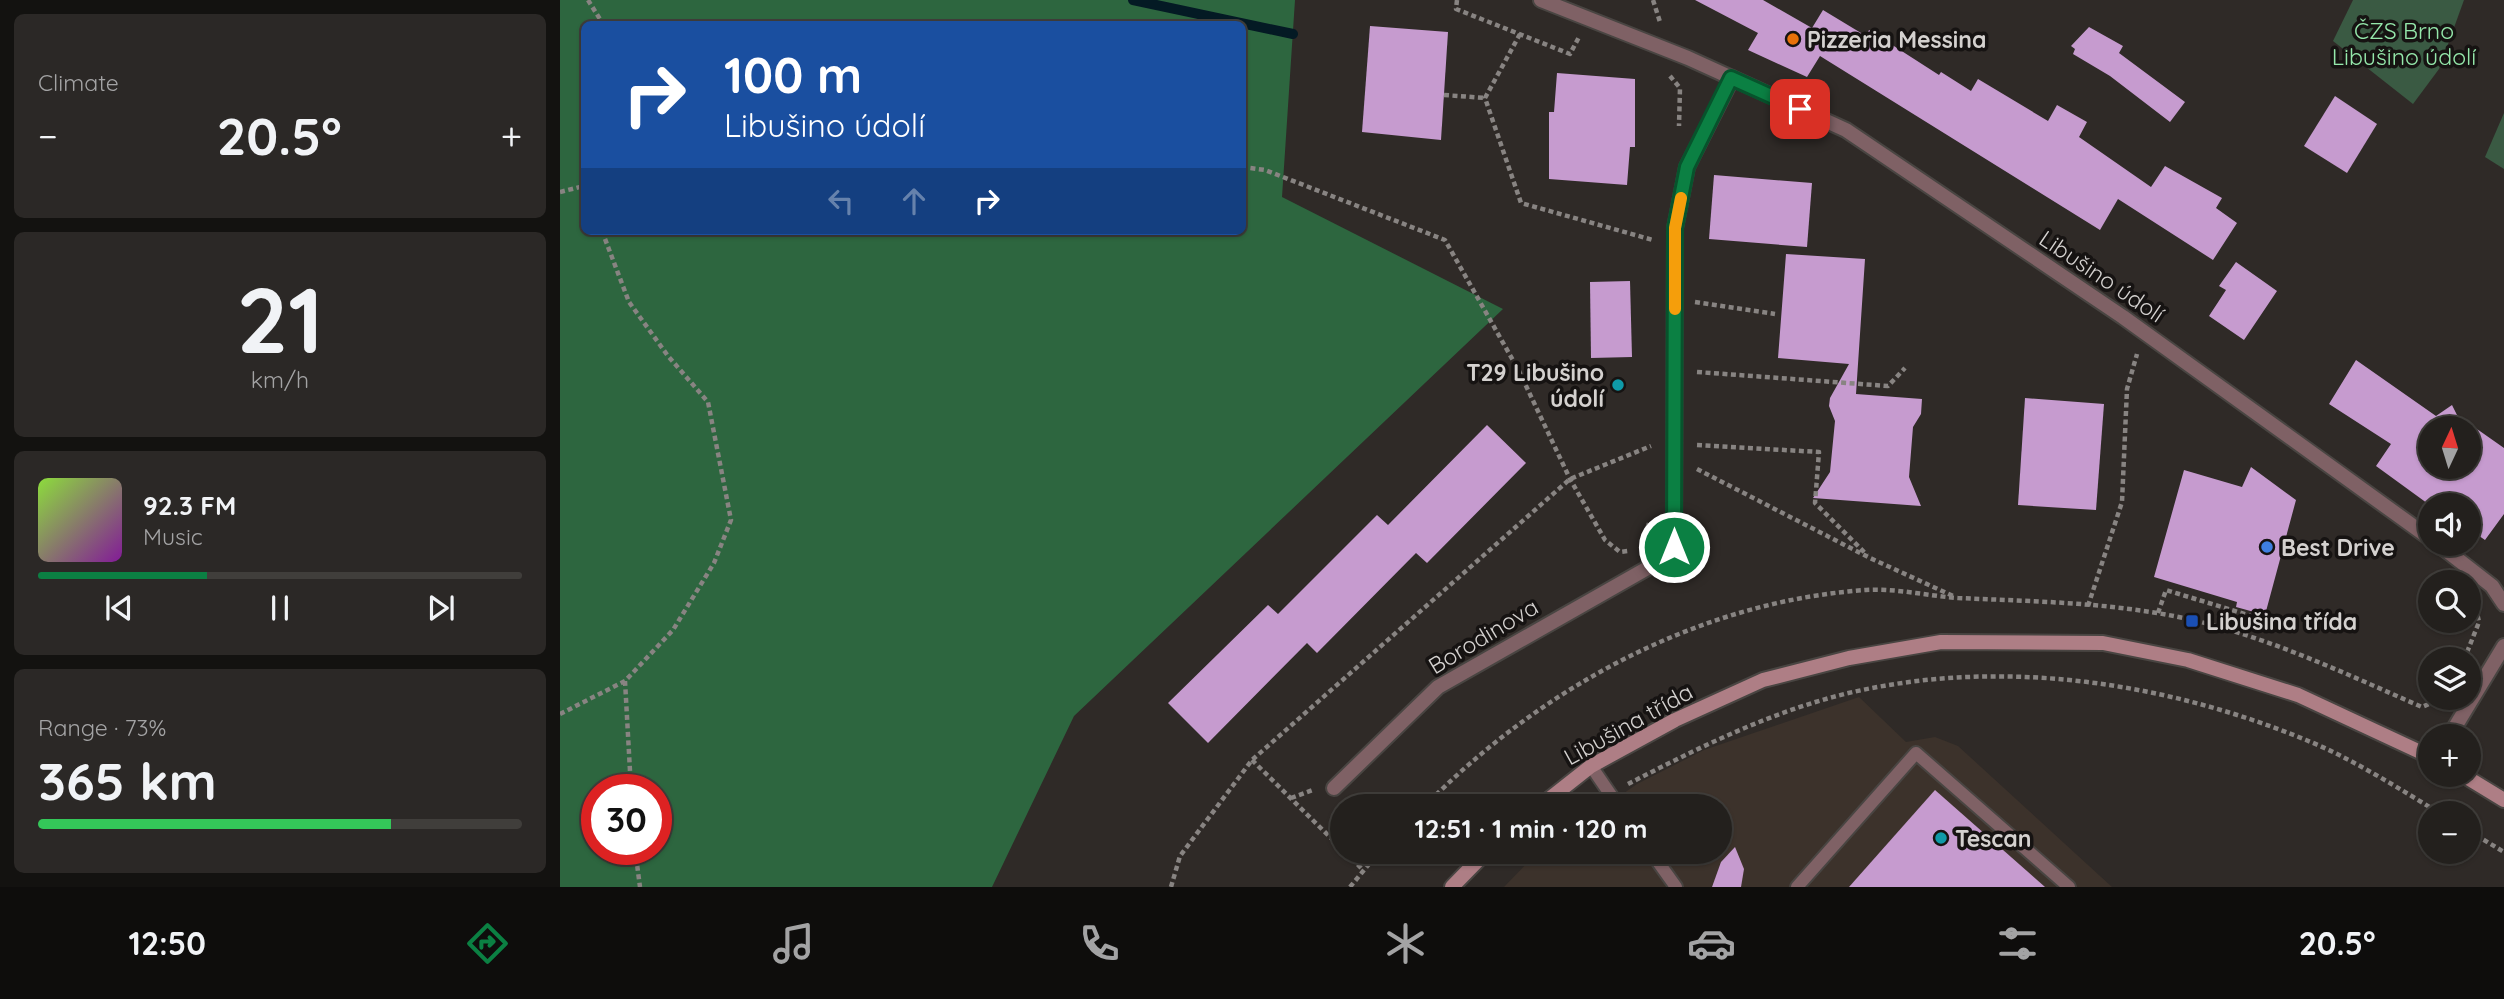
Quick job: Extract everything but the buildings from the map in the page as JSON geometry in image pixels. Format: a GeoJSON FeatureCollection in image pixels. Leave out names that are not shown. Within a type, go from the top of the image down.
{"type":"FeatureCollection","features":[{"type":"Feature","properties":{"kind":"street","name":"Libušino údolí"},"geometry":{"type":"LineString","coordinates":[[1541,0],[1731,78],[1846,130],[2123,317],[2418,530]]}},
{"type":"Feature","properties":{"kind":"street","name":"Borodinova"},"geometry":{"type":"LineString","coordinates":[[1334,788],[1438,687],[1660,561],[1674,547],[1675,228],[1687,167],[1731,78]]}},
{"type":"Feature","properties":{"kind":"street"},"geometry":{"type":"LineString","coordinates":[[2453,556],[2492,586],[2504,604]]}},
{"type":"Feature","properties":{"kind":"street","name":"Libušina třída"},"geometry":{"type":"LineString","coordinates":[[1555,794],[1591,766],[1675,720],[1763,680],[1849,658],[1941,642],[2103,643],[2188,660],[2298,695],[2418,751]]}},
{"type":"Feature","properties":{"kind":"street"},"geometry":{"type":"LineString","coordinates":[[2457,724],[2504,646]]}},
{"type":"Feature","properties":{"kind":"street"},"geometry":{"type":"LineString","coordinates":[[2481,786],[2504,800]]}},
{"type":"Feature","properties":{"kind":"street"},"geometry":{"type":"LineString","coordinates":[[1452,887],[1474,864]]}},
{"type":"Feature","properties":{"kind":"lane"},"geometry":{"type":"LineString","coordinates":[[1797,887],[1916,753],[2069,887]]}},
{"type":"Feature","properties":{"kind":"lane"},"geometry":{"type":"LineString","coordinates":[[1591,766],[1610,794]]}},
{"type":"Feature","properties":{"kind":"lane"},"geometry":{"type":"LineString","coordinates":[[1660,864],[1676,887]]}},
{"type":"Feature","properties":{"kind":"path"},"geometry":{"type":"LineString","coordinates":[[589,0],[601,21]]}},
{"type":"Feature","properties":{"kind":"path"},"geometry":{"type":"LineString","coordinates":[[1457,0],[1456,9],[1570,54],[1581,34]]}},
{"type":"Feature","properties":{"kind":"path"},"geometry":{"type":"LineString","coordinates":[[1653,0],[1661,24]]}},
{"type":"Feature","properties":{"kind":"path"},"geometry":{"type":"LineString","coordinates":[[1520,34],[1485,98],[1521,203],[1657,241],[1658,228]]}},
{"type":"Feature","properties":{"kind":"path"},"geometry":{"type":"LineString","coordinates":[[1667,73],[1680,88],[1678,131]]}},
{"type":"Feature","properties":{"kind":"path"},"geometry":{"type":"LineString","coordinates":[[1444,95],[1485,98]]}},
{"type":"Feature","properties":{"kind":"path"},"geometry":{"type":"LineString","coordinates":[[1246,168],[1265,170],[1445,240],[1519,371],[1570,479],[1605,540],[1620,552],[1633,550],[1644,542],[1652,513]]}},
{"type":"Feature","properties":{"kind":"path"},"geometry":{"type":"LineString","coordinates":[[560,192],[581,187]]}},
{"type":"Feature","properties":{"kind":"path"},"geometry":{"type":"LineString","coordinates":[[560,714],[625,681],[673,630],[714,563],[731,520],[708,402],[668,356],[629,302],[604,235]]}},
{"type":"Feature","properties":{"kind":"path"},"geometry":{"type":"LineString","coordinates":[[1694,313],[1696,288]]}},
{"type":"Feature","properties":{"kind":"path"},"geometry":{"type":"LineString","coordinates":[[1695,302],[1775,314]]}},
{"type":"Feature","properties":{"kind":"path"},"geometry":{"type":"LineString","coordinates":[[2088,606],[2122,502],[2127,389],[2138,349]]}},
{"type":"Feature","properties":{"kind":"path"},"geometry":{"type":"LineString","coordinates":[[1693,360],[1693,384]]}},
{"type":"Feature","properties":{"kind":"path"},"geometry":{"type":"LineString","coordinates":[[1693,372],[1888,386],[1905,368]]}},
{"type":"Feature","properties":{"kind":"path"},"geometry":{"type":"LineString","coordinates":[[1651,432],[1651,459]]}},
{"type":"Feature","properties":{"kind":"path"},"geometry":{"type":"LineString","coordinates":[[1691,455],[1692,444],[1819,452],[1815,503],[1870,558]]}},
{"type":"Feature","properties":{"kind":"path"},"geometry":{"type":"LineString","coordinates":[[1171,887],[1180,856],[1252,760],[1570,479],[1651,446]]}},
{"type":"Feature","properties":{"kind":"path"},"geometry":{"type":"LineString","coordinates":[[1691,466],[1870,558],[1956,598]]}},
{"type":"Feature","properties":{"kind":"path"},"geometry":{"type":"LineString","coordinates":[[1438,794],[1493,741],[1599,672],[1665,639],[1805,596],[1870,589],[1956,598],[2032,598],[2158,613],[2227,630],[2322,663],[2418,705]]}},
{"type":"Feature","properties":{"kind":"path"},"geometry":{"type":"LineString","coordinates":[[2158,613],[2166,590],[2271,622]]}},
{"type":"Feature","properties":{"kind":"path"},"geometry":{"type":"LineString","coordinates":[[1610,794],[1701,746],[1774,717],[1854,692],[2006,677],[2089,682],[2228,710],[2309,741],[2418,801]]}},
{"type":"Feature","properties":{"kind":"path"},"geometry":{"type":"LineString","coordinates":[[625,681],[630,774]]}},
{"type":"Feature","properties":{"kind":"path"},"geometry":{"type":"LineString","coordinates":[[1252,760],[1330,837]]}},
{"type":"Feature","properties":{"kind":"path"},"geometry":{"type":"LineString","coordinates":[[2481,838],[2504,852]]}},
{"type":"Feature","properties":{"kind":"path"},"geometry":{"type":"LineString","coordinates":[[1358,864],[1363,869]]}},
{"type":"Feature","properties":{"kind":"path"},"geometry":{"type":"LineString","coordinates":[[1350,887],[1368,864]]}},
{"type":"Feature","properties":{"kind":"path"},"geometry":{"type":"LineString","coordinates":[[637,865],[640,887]]}},
{"type":"Feature","properties":{"kind":"shaded area","name":"Tescan"},"geometry":{"type":"Polygon","coordinates":[[[1859,697],[1906,742],[1935,737],[1958,746],[2112,887],[1504,887],[1526,864],[1732,864],[1732,794],[1623,794],[1704,750],[1859,697]]]}},
{"type":"Feature","properties":{"kind":"green space"},"geometry":{"type":"Polygon","coordinates":[[[560,0],[1295,0],[1282,197],[1503,309],[1074,716],[992,887],[560,887],[560,0]]]}},
{"type":"Feature","properties":{"kind":"green space","name":"ČZS Brno Libušino údolí"},"geometry":{"type":"Polygon","coordinates":[[[2353,0],[2464,0],[2439,69],[2413,104],[2333,41],[2353,0]]]}},
{"type":"Feature","properties":{"kind":"green space","name":"ČZS Brno Libušino údolí"},"geometry":{"type":"Polygon","coordinates":[[[2504,113],[2504,169],[2485,157],[2504,113]]]}},
{"type":"Feature","properties":{"kind":"waterway"},"geometry":{"type":"LineString","coordinates":[[1133,0],[1232,21]]}},
{"type":"Feature","properties":{"kind":"waterway"},"geometry":{"type":"LineString","coordinates":[[1246,24],[1293,34]]}},
{"type":"Feature","properties":{"kind":"slow traffic"},"geometry":{"type":"LineString","coordinates":[[1675,309],[1675,228],[1681,198]]}},
{"type":"Feature","properties":{"kind":"place","name":"Pizzeria Messina"},"geometry":{"type":"Point","coordinates":[1793,39]}},
{"type":"Feature","properties":{"kind":"place","name":"T29 Libušino údolí"},"geometry":{"type":"Point","coordinates":[1618,385]}},
{"type":"Feature","properties":{"kind":"place","name":"Best Drive"},"geometry":{"type":"Point","coordinates":[2267,547]}},
{"type":"Feature","properties":{"kind":"place","name":"Libušina třída"},"geometry":{"type":"Point","coordinates":[2192,621]}},
{"type":"Feature","properties":{"kind":"place","name":"Tescan"},"geometry":{"type":"Point","coordinates":[1941,838]}},
{"type":"Feature","properties":{"kind":"route"},"geometry":{"type":"LineString","coordinates":[[1674,547],[1675,228],[1687,167],[1731,78],[1800,109]]}}]}
